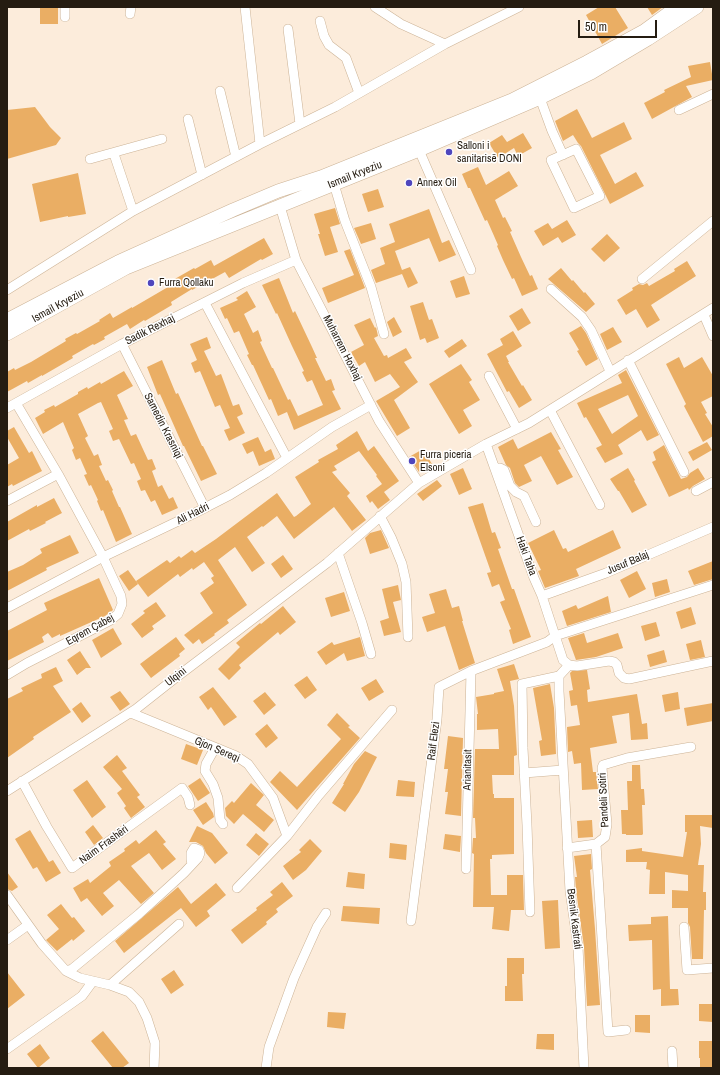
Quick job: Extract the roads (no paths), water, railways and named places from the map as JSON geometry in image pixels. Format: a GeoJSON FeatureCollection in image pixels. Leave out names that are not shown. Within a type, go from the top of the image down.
{"type":"FeatureCollection","features":[{"type":"Feature","properties":{"kind":"main road","name":"Ismail Kryeziu"},"geometry":{"type":"LineString","coordinates":[[7,320],[118,262],[233,210],[278,191],[321,177],[512,100],[644,31],[677,7]]}},
{"type":"Feature","properties":{"kind":"main road","name":"Ismail Kryeziu"},"geometry":{"type":"LineString","coordinates":[[7,334],[126,268],[518,109],[591,73],[648,39],[697,7]]}},
{"type":"Feature","properties":{"kind":"street"},"geometry":{"type":"LineString","coordinates":[[65,7],[65,17]]}},
{"type":"Feature","properties":{"kind":"street"},"geometry":{"type":"LineString","coordinates":[[245,7],[260,144]]}},
{"type":"Feature","properties":{"kind":"street"},"geometry":{"type":"LineString","coordinates":[[375,7],[401,24],[445,44]]}},
{"type":"Feature","properties":{"kind":"street"},"geometry":{"type":"LineString","coordinates":[[7,290],[133,211],[359,93],[445,44],[519,7]]}},
{"type":"Feature","properties":{"kind":"street"},"geometry":{"type":"LineString","coordinates":[[320,21],[324,36],[329,45],[346,58],[359,93]]}},
{"type":"Feature","properties":{"kind":"street"},"geometry":{"type":"LineString","coordinates":[[288,29],[300,124]]}},
{"type":"Feature","properties":{"kind":"street"},"geometry":{"type":"LineString","coordinates":[[220,91],[236,157]]}},
{"type":"Feature","properties":{"kind":"street"},"geometry":{"type":"LineString","coordinates":[[679,110],[713,94]]}},
{"type":"Feature","properties":{"kind":"street"},"geometry":{"type":"LineString","coordinates":[[540,98],[552,131],[563,155]]}},
{"type":"Feature","properties":{"kind":"street"},"geometry":{"type":"LineString","coordinates":[[188,119],[202,175]]}},
{"type":"Feature","properties":{"kind":"street"},"geometry":{"type":"LineString","coordinates":[[90,159],[114,154],[162,139]]}},
{"type":"Feature","properties":{"kind":"street"},"geometry":{"type":"LineString","coordinates":[[419,150],[471,270]]}},
{"type":"Feature","properties":{"kind":"street"},"geometry":{"type":"LineString","coordinates":[[576,150],[600,196],[574,208],[551,160],[563,155],[576,150]]}},
{"type":"Feature","properties":{"kind":"street"},"geometry":{"type":"LineString","coordinates":[[114,154],[133,211]]}},
{"type":"Feature","properties":{"kind":"street"},"geometry":{"type":"LineString","coordinates":[[334,184],[345,221],[371,287],[384,334]]}},
{"type":"Feature","properties":{"kind":"street","name":"Muharrem Hoxhaj"},"geometry":{"type":"LineString","coordinates":[[280,206],[296,260],[379,421],[419,483]]}},
{"type":"Feature","properties":{"kind":"street"},"geometry":{"type":"LineString","coordinates":[[642,278],[713,221]]}},
{"type":"Feature","properties":{"kind":"street","name":"Sadik Rexhaj"},"geometry":{"type":"LineString","coordinates":[[7,408],[122,344],[243,283],[296,260]]}},
{"type":"Feature","properties":{"kind":"street"},"geometry":{"type":"LineString","coordinates":[[551,289],[582,317],[591,330],[610,371]]}},
{"type":"Feature","properties":{"kind":"street"},"geometry":{"type":"LineString","coordinates":[[205,303],[287,458]]}},
{"type":"Feature","properties":{"kind":"street","name":"Ulqini"},"geometry":{"type":"LineString","coordinates":[[7,791],[131,713],[338,553],[419,483],[486,444],[517,429],[550,410],[610,371],[704,315],[713,308]]}},
{"type":"Feature","properties":{"kind":"street"},"geometry":{"type":"LineString","coordinates":[[704,315],[713,336]]}},
{"type":"Feature","properties":{"kind":"street","name":"Samedin Krasniqi"},"geometry":{"type":"LineString","coordinates":[[122,344],[205,508]]}},
{"type":"Feature","properties":{"kind":"street"},"geometry":{"type":"LineString","coordinates":[[628,360],[684,472]]}},
{"type":"Feature","properties":{"kind":"street"},"geometry":{"type":"LineString","coordinates":[[490,376],[517,429]]}},
{"type":"Feature","properties":{"kind":"street"},"geometry":{"type":"LineString","coordinates":[[16,403],[58,474],[104,557]]}},
{"type":"Feature","properties":{"kind":"street","name":"Ali Hadri"},"geometry":{"type":"LineString","coordinates":[[7,608],[104,557],[205,508],[266,473],[332,427],[371,405]]}},
{"type":"Feature","properties":{"kind":"street"},"geometry":{"type":"LineString","coordinates":[[550,410],[600,506]]}},
{"type":"Feature","properties":{"kind":"street","name":"Haki Taha"},"geometry":{"type":"LineString","coordinates":[[486,444],[564,660],[569,665]]}},
{"type":"Feature","properties":{"kind":"street"},"geometry":{"type":"LineString","coordinates":[[495,469],[500,468],[504,470],[510,486],[516,492],[524,496],[536,522]]}},
{"type":"Feature","properties":{"kind":"street"},"geometry":{"type":"LineString","coordinates":[[7,501],[58,474]]}},
{"type":"Feature","properties":{"kind":"street"},"geometry":{"type":"LineString","coordinates":[[696,491],[713,482]]}},
{"type":"Feature","properties":{"kind":"street"},"geometry":{"type":"LineString","coordinates":[[380,516],[392,537],[402,564],[406,582],[408,637]]}},
{"type":"Feature","properties":{"kind":"street","name":"Jusuf Balaj"},"geometry":{"type":"LineString","coordinates":[[542,596],[606,573],[713,527]]}},
{"type":"Feature","properties":{"kind":"street"},"geometry":{"type":"LineString","coordinates":[[338,553],[371,654]]}},
{"type":"Feature","properties":{"kind":"street","name":"Eqrem Çabej"},"geometry":{"type":"LineString","coordinates":[[7,675],[27,663],[111,620],[118,614],[122,604],[121,596],[104,557]]}},
{"type":"Feature","properties":{"kind":"street","name":"Raif Elezi"},"geometry":{"type":"LineString","coordinates":[[411,921],[437,719],[439,687],[472,671],[548,642],[555,636],[713,585]]}},
{"type":"Feature","properties":{"kind":"street"},"geometry":{"type":"LineString","coordinates":[[530,912],[522,684],[559,676],[569,665],[577,666],[609,661],[614,662],[617,665],[619,673],[624,678],[629,679],[713,661]]}},
{"type":"Feature","properties":{"kind":"street","name":"Arianitasit"},"geometry":{"type":"LineString","coordinates":[[466,869],[472,671]]}},
{"type":"Feature","properties":{"kind":"street","name":"Besnik Kastrati"},"geometry":{"type":"LineString","coordinates":[[559,676],[567,848],[570,891],[578,948],[584,1068]]}},
{"type":"Feature","properties":{"kind":"street"},"geometry":{"type":"LineString","coordinates":[[237,888],[287,836],[319,795],[392,710]]}},
{"type":"Feature","properties":{"kind":"street","name":"Gjon Sereqi"},"geometry":{"type":"LineString","coordinates":[[131,713],[236,756],[248,764],[257,774],[273,798],[287,836]]}},
{"type":"Feature","properties":{"kind":"street"},"geometry":{"type":"LineString","coordinates":[[215,748],[206,764],[205,771],[213,784],[218,798],[220,820],[223,824]]}},
{"type":"Feature","properties":{"kind":"street","name":"Pandeli Sotiri"},"geometry":{"type":"LineString","coordinates":[[596,844],[605,837],[606,833],[603,765],[627,758],[691,748]]}},
{"type":"Feature","properties":{"kind":"street"},"geometry":{"type":"LineString","coordinates":[[524,773],[563,770]]}},
{"type":"Feature","properties":{"kind":"street","name":"Naim Frashëri"},"geometry":{"type":"LineString","coordinates":[[22,781],[47,827],[72,868],[182,788],[188,797],[190,805]]}},
{"type":"Feature","properties":{"kind":"street"},"geometry":{"type":"LineString","coordinates":[[567,848],[596,844],[608,1032],[626,1030]]}},
{"type":"Feature","properties":{"kind":"street"},"geometry":{"type":"LineString","coordinates":[[66,971],[72,969],[139,914],[190,867]]}},
{"type":"Feature","properties":{"kind":"street"},"geometry":{"type":"LineString","coordinates":[[7,895],[42,944],[66,971],[80,978],[110,985],[129,992],[139,1002],[148,1018],[155,1043],[154,1068]]}},
{"type":"Feature","properties":{"kind":"street"},"geometry":{"type":"LineString","coordinates":[[266,1068],[269,1047],[294,978],[317,927],[326,913]]}},
{"type":"Feature","properties":{"kind":"street"},"geometry":{"type":"LineString","coordinates":[[110,985],[179,924]]}},
{"type":"Feature","properties":{"kind":"street"},"geometry":{"type":"LineString","coordinates":[[7,940],[28,925]]}},
{"type":"Feature","properties":{"kind":"street"},"geometry":{"type":"LineString","coordinates":[[684,927],[687,970],[713,968]]}},
{"type":"Feature","properties":{"kind":"street"},"geometry":{"type":"LineString","coordinates":[[7,1049],[82,996],[93,981]]}},
{"type":"Feature","properties":{"kind":"street"},"geometry":{"type":"LineString","coordinates":[[672,1051],[673,1068]]}},
{"type":"Feature","properties":{"kind":"place","name":"Salloni i sanitarisë DONI"},"geometry":{"type":"Point","coordinates":[449,152]}},
{"type":"Feature","properties":{"kind":"place","name":"Annex Oil"},"geometry":{"type":"Point","coordinates":[409,183]}},
{"type":"Feature","properties":{"kind":"place","name":"Furra Qollaku"},"geometry":{"type":"Point","coordinates":[151,283]}},
{"type":"Feature","properties":{"kind":"place","name":"Furra piceria Elsoni"},"geometry":{"type":"Point","coordinates":[412,461]}}]}
